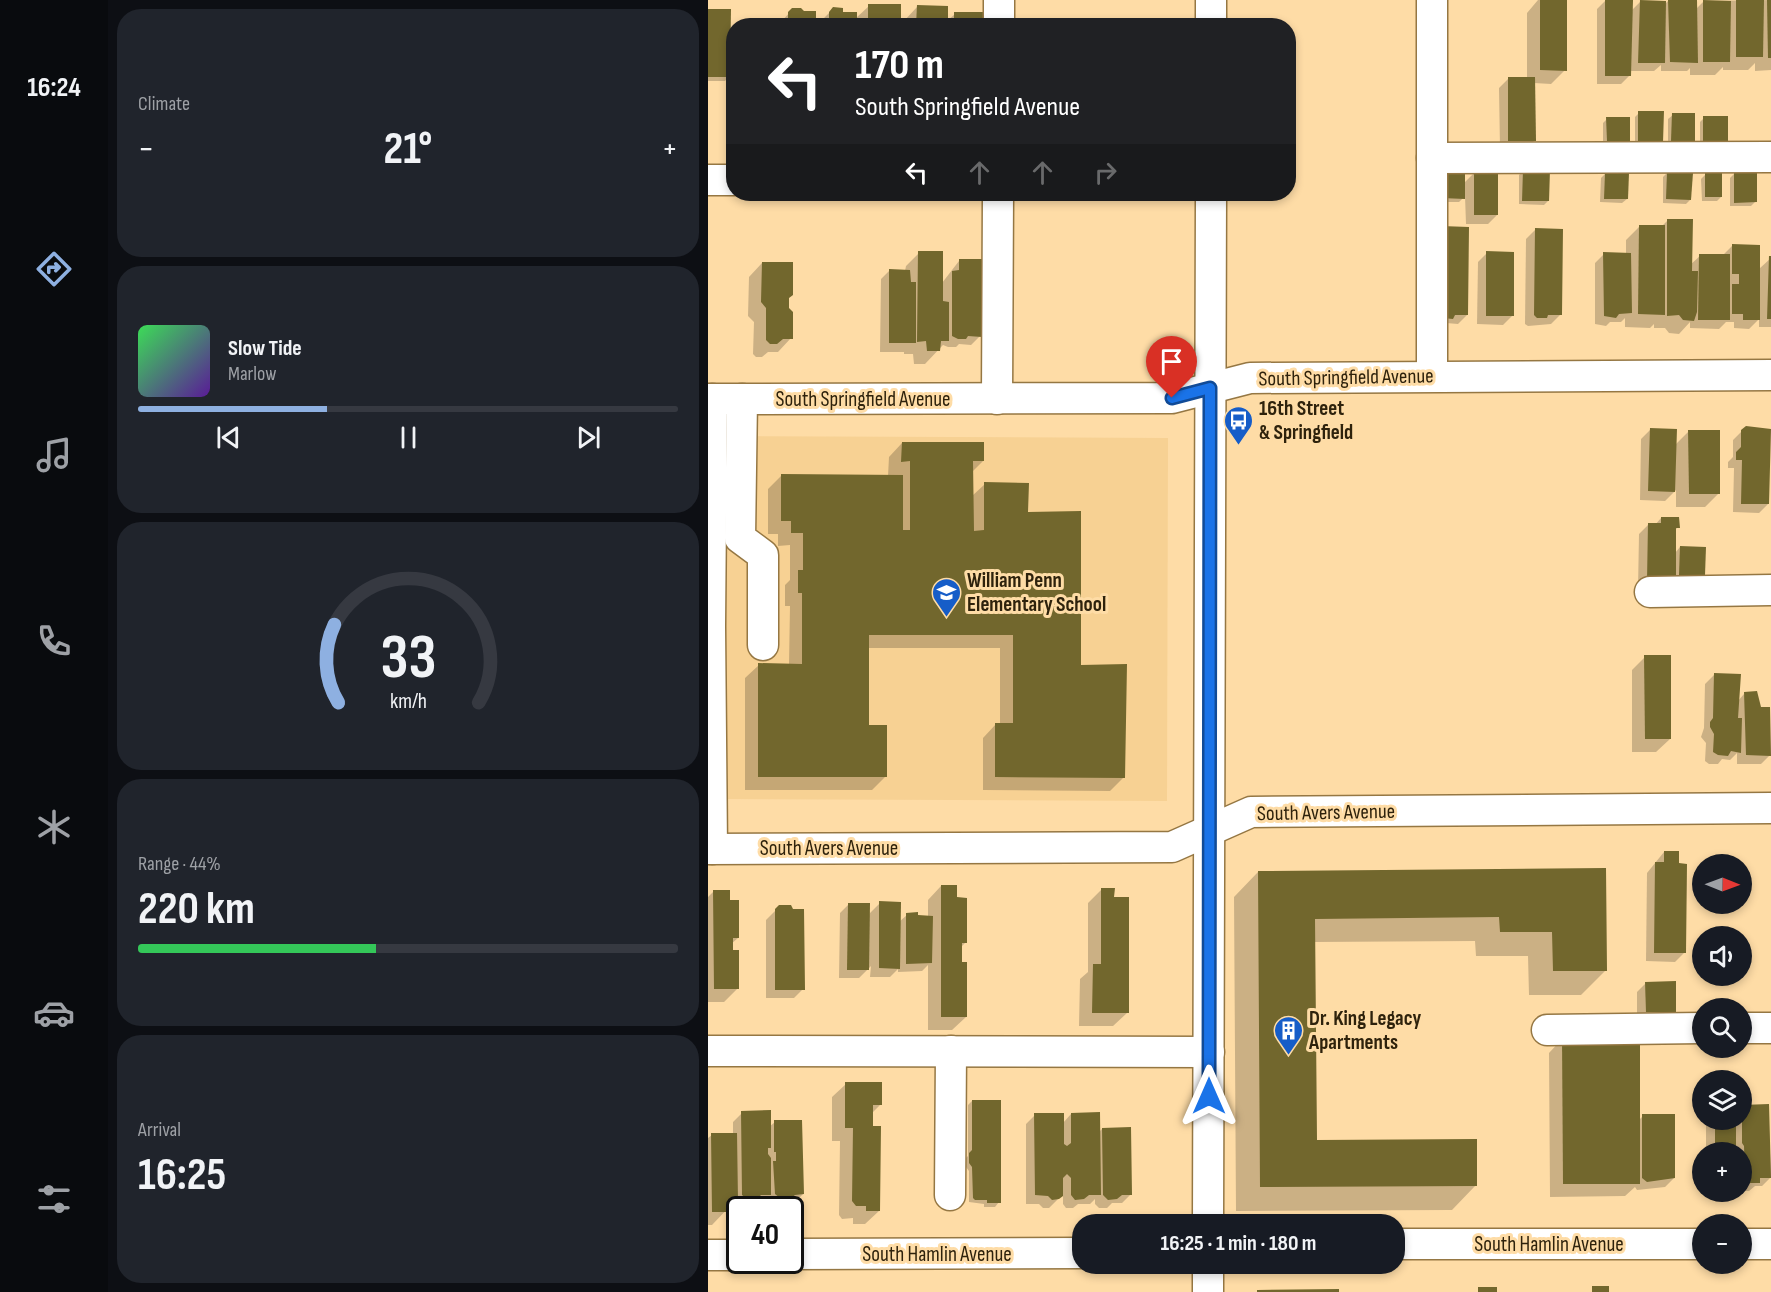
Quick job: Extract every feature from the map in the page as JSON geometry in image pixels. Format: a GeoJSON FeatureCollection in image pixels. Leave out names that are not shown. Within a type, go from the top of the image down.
{"type":"FeatureCollection","features":[{"type":"Feature","properties":{"kind":"street"},"geometry":{"type":"LineString","coordinates":[[999,0],[999,18]]}},
{"type":"Feature","properties":{"kind":"street"},"geometry":{"type":"LineString","coordinates":[[1211,0],[1211,18]]}},
{"type":"Feature","properties":{"kind":"street"},"geometry":{"type":"LineString","coordinates":[[1432,0],[1432,376]]}},
{"type":"Feature","properties":{"kind":"street"},"geometry":{"type":"LineString","coordinates":[[1432,158],[1771,157]]}},
{"type":"Feature","properties":{"kind":"street"},"geometry":{"type":"LineString","coordinates":[[708,180],[726,180]]}},
{"type":"Feature","properties":{"kind":"street"},"geometry":{"type":"LineString","coordinates":[[997,399],[998,201]]}},
{"type":"Feature","properties":{"kind":"street"},"geometry":{"type":"LineString","coordinates":[[1208,1214],[1211,201]]}},
{"type":"Feature","properties":{"kind":"street","name":"South Springfield Avenue"},"geometry":{"type":"LineString","coordinates":[[710,399],[1172,398],[1250,378],[1771,375]]}},
{"type":"Feature","properties":{"kind":"street"},"geometry":{"type":"LineString","coordinates":[[710,399],[710,849]]}},
{"type":"Feature","properties":{"kind":"street"},"geometry":{"type":"LineString","coordinates":[[742,399],[740,538],[763,555],[763,645]]}},
{"type":"Feature","properties":{"kind":"street"},"geometry":{"type":"LineString","coordinates":[[1650,592],[1771,590]]}},
{"type":"Feature","properties":{"kind":"street","name":"South Avers Avenue"},"geometry":{"type":"LineString","coordinates":[[710,849],[1172,847],[1251,812],[1771,808]]}},
{"type":"Feature","properties":{"kind":"street"},"geometry":{"type":"LineString","coordinates":[[1547,1029],[1692,1028]]}},
{"type":"Feature","properties":{"kind":"street"},"geometry":{"type":"LineString","coordinates":[[1752,1028],[1771,1028]]}},
{"type":"Feature","properties":{"kind":"street"},"geometry":{"type":"LineString","coordinates":[[708,1051],[1209,1052]]}},
{"type":"Feature","properties":{"kind":"street"},"geometry":{"type":"LineString","coordinates":[[950,1195],[951,1051]]}},
{"type":"Feature","properties":{"kind":"street","name":"South Hamlin Avenue"},"geometry":{"type":"LineString","coordinates":[[1405,1244],[1692,1244]]}},
{"type":"Feature","properties":{"kind":"street"},"geometry":{"type":"LineString","coordinates":[[1752,1244],[1771,1244]]}},
{"type":"Feature","properties":{"kind":"street","name":"South Hamlin Avenue"},"geometry":{"type":"LineString","coordinates":[[804,1254],[1072,1253]]}},
{"type":"Feature","properties":{"kind":"street"},"geometry":{"type":"LineString","coordinates":[[708,1255],[726,1255]]}},
{"type":"Feature","properties":{"kind":"street"},"geometry":{"type":"LineString","coordinates":[[1208,1274],[1209,1292]]}},
{"type":"Feature","properties":{"kind":"shaded area","name":"William Penn Elementary School"},"geometry":{"type":"Polygon","coordinates":[[[726,436],[1168,438],[1167,801],[725,799],[726,436]]]}},
{"type":"Feature","properties":{"kind":"building"},"geometry":{"type":"Polygon","coordinates":[[[1540,0],[1567,0],[1567,71],[1540,70],[1540,0]]]}},
{"type":"Feature","properties":{"kind":"building"},"geometry":{"type":"Polygon","coordinates":[[[1605,0],[1633,0],[1631,76],[1605,76],[1605,0]]]}},
{"type":"Feature","properties":{"kind":"building"},"geometry":{"type":"Polygon","coordinates":[[[1640,0],[1666,1],[1665,63],[1638,63],[1640,0]]]}},
{"type":"Feature","properties":{"kind":"building"},"geometry":{"type":"Polygon","coordinates":[[[1668,0],[1697,0],[1698,63],[1670,62],[1668,0]]]}},
{"type":"Feature","properties":{"kind":"building"},"geometry":{"type":"Polygon","coordinates":[[[1703,0],[1731,1],[1730,62],[1703,62],[1703,0]]]}},
{"type":"Feature","properties":{"kind":"building"},"geometry":{"type":"Polygon","coordinates":[[[1736,0],[1764,0],[1763,57],[1736,57],[1736,0]]]}},
{"type":"Feature","properties":{"kind":"building"},"geometry":{"type":"Polygon","coordinates":[[[1767,0],[1771,0],[1771,58],[1768,58],[1767,0]]]}},
{"type":"Feature","properties":{"kind":"building"},"geometry":{"type":"Polygon","coordinates":[[[868,4],[901,4],[901,18],[868,18],[868,4]]]}},
{"type":"Feature","properties":{"kind":"building"},"geometry":{"type":"Polygon","coordinates":[[[917,5],[948,6],[948,18],[916,18],[917,5]]]}},
{"type":"Feature","properties":{"kind":"building"},"geometry":{"type":"Polygon","coordinates":[[[833,7],[843,8],[843,12],[857,12],[857,18],[829,18],[829,12],[833,7]]]}},
{"type":"Feature","properties":{"kind":"building"},"geometry":{"type":"Polygon","coordinates":[[[792,8],[816,11],[816,18],[788,18],[788,12],[792,8]]]}},
{"type":"Feature","properties":{"kind":"building"},"geometry":{"type":"Polygon","coordinates":[[[708,9],[731,9],[731,18],[726,18],[726,77],[708,77],[708,9]]]}},
{"type":"Feature","properties":{"kind":"building"},"geometry":{"type":"Polygon","coordinates":[[[954,12],[984,12],[984,18],[954,18],[954,12]]]}},
{"type":"Feature","properties":{"kind":"building"},"geometry":{"type":"Polygon","coordinates":[[[1508,77],[1535,77],[1536,141],[1508,141],[1508,77]]]}},
{"type":"Feature","properties":{"kind":"building"},"geometry":{"type":"Polygon","coordinates":[[[1638,111],[1664,111],[1663,142],[1638,142],[1638,111]]]}},
{"type":"Feature","properties":{"kind":"building"},"geometry":{"type":"Polygon","coordinates":[[[1672,113],[1695,113],[1695,141],[1671,141],[1672,113]]]}},
{"type":"Feature","properties":{"kind":"building"},"geometry":{"type":"Polygon","coordinates":[[[1703,116],[1728,116],[1728,142],[1703,141],[1703,116]]]}},
{"type":"Feature","properties":{"kind":"building"},"geometry":{"type":"Polygon","coordinates":[[[1606,117],[1630,117],[1630,141],[1607,141],[1606,117]]]}},
{"type":"Feature","properties":{"kind":"building"},"geometry":{"type":"Polygon","coordinates":[[[1442,170],[1465,171],[1465,199],[1442,198],[1442,170]]]}},
{"type":"Feature","properties":{"kind":"building"},"geometry":{"type":"Polygon","coordinates":[[[1523,170],[1550,170],[1549,201],[1522,201],[1523,170]]]}},
{"type":"Feature","properties":{"kind":"building"},"geometry":{"type":"Polygon","coordinates":[[[1474,172],[1498,172],[1498,215],[1474,215],[1474,172]]]}},
{"type":"Feature","properties":{"kind":"building"},"geometry":{"type":"Polygon","coordinates":[[[1667,172],[1693,173],[1691,200],[1666,199],[1667,172]]]}},
{"type":"Feature","properties":{"kind":"building"},"geometry":{"type":"Polygon","coordinates":[[[1734,172],[1757,173],[1757,202],[1734,203],[1734,172]]]}},
{"type":"Feature","properties":{"kind":"building"},"geometry":{"type":"Polygon","coordinates":[[[1605,173],[1629,173],[1628,199],[1604,199],[1605,173]]]}},
{"type":"Feature","properties":{"kind":"building"},"geometry":{"type":"Polygon","coordinates":[[[1705,173],[1722,173],[1722,197],[1705,197],[1705,173]]]}},
{"type":"Feature","properties":{"kind":"building"},"geometry":{"type":"Polygon","coordinates":[[[1667,219],[1693,219],[1692,271],[1698,271],[1697,312],[1694,321],[1683,320],[1679,315],[1667,316],[1667,219]]]}},
{"type":"Feature","properties":{"kind":"building"},"geometry":{"type":"Polygon","coordinates":[[[1639,225],[1665,225],[1665,315],[1638,314],[1639,225]]]}},
{"type":"Feature","properties":{"kind":"building"},"geometry":{"type":"Polygon","coordinates":[[[1441,226],[1469,227],[1468,315],[1455,315],[1453,319],[1443,318],[1441,226]]]}},
{"type":"Feature","properties":{"kind":"building"},"geometry":{"type":"Polygon","coordinates":[[[1535,228],[1563,229],[1562,315],[1537,318],[1534,315],[1535,228]]]}},
{"type":"Feature","properties":{"kind":"building"},"geometry":{"type":"Polygon","coordinates":[[[1732,244],[1760,245],[1760,320],[1743,320],[1743,314],[1732,314],[1732,284],[1739,284],[1739,274],[1732,274],[1732,244]]]}},
{"type":"Feature","properties":{"kind":"building"},"geometry":{"type":"Polygon","coordinates":[[[918,251],[943,251],[943,301],[949,302],[949,341],[941,341],[940,351],[927,351],[926,341],[917,342],[918,251]]]}},
{"type":"Feature","properties":{"kind":"building"},"geometry":{"type":"Polygon","coordinates":[[[1486,251],[1514,252],[1514,316],[1486,316],[1486,251]]]}},
{"type":"Feature","properties":{"kind":"building"},"geometry":{"type":"Polygon","coordinates":[[[1603,252],[1631,253],[1632,313],[1619,314],[1616,318],[1604,316],[1603,252]]]}},
{"type":"Feature","properties":{"kind":"building"},"geometry":{"type":"Polygon","coordinates":[[[1699,254],[1730,254],[1730,320],[1698,320],[1699,254]]]}},
{"type":"Feature","properties":{"kind":"building"},"geometry":{"type":"Polygon","coordinates":[[[1769,256],[1771,256],[1771,319],[1767,319],[1769,256]]]}},
{"type":"Feature","properties":{"kind":"building"},"geometry":{"type":"Polygon","coordinates":[[[959,259],[982,259],[982,337],[968,336],[966,339],[958,339],[952,336],[952,271],[959,270],[959,259]]]}},
{"type":"Feature","properties":{"kind":"building"},"geometry":{"type":"Polygon","coordinates":[[[762,262],[793,262],[793,295],[789,298],[789,308],[793,312],[793,339],[783,339],[777,344],[770,344],[766,340],[766,308],[761,302],[762,262]]]}},
{"type":"Feature","properties":{"kind":"building"},"geometry":{"type":"Polygon","coordinates":[[[889,269],[910,270],[911,282],[916,282],[916,343],[889,343],[889,269]]]}},
{"type":"Feature","properties":{"kind":"building"},"geometry":{"type":"Polygon","coordinates":[[[1746,426],[1771,429],[1769,504],[1741,504],[1742,460],[1736,460],[1736,452],[1741,447],[1741,430],[1746,426]]]}},
{"type":"Feature","properties":{"kind":"building"},"geometry":{"type":"Polygon","coordinates":[[[1650,428],[1677,429],[1675,492],[1648,491],[1650,428]]]}},
{"type":"Feature","properties":{"kind":"building"},"geometry":{"type":"Polygon","coordinates":[[[1688,430],[1720,430],[1720,494],[1689,494],[1688,430]]]}},
{"type":"Feature","properties":{"kind":"building"},"geometry":{"type":"Polygon","coordinates":[[[902,442],[984,442],[984,461],[973,461],[974,531],[984,530],[984,482],[1029,483],[1028,512],[1081,511],[1081,665],[1127,664],[1125,778],[995,777],[995,723],[1013,723],[1013,635],[869,635],[869,725],[887,725],[887,777],[758,777],[758,663],[802,664],[802,593],[798,593],[798,570],[803,570],[803,533],[791,533],[791,521],[781,521],[781,474],[903,475],[903,530],[910,530],[910,461],[901,462],[902,442]]]}},
{"type":"Feature","properties":{"kind":"building"},"geometry":{"type":"Polygon","coordinates":[[[1661,517],[1679,517],[1680,528],[1676,528],[1676,581],[1647,581],[1648,523],[1661,523],[1661,517]]]}},
{"type":"Feature","properties":{"kind":"building"},"geometry":{"type":"Polygon","coordinates":[[[1680,546],[1706,547],[1705,575],[1679,575],[1680,546]]]}},
{"type":"Feature","properties":{"kind":"building"},"geometry":{"type":"Polygon","coordinates":[[[1644,655],[1671,655],[1671,739],[1645,739],[1644,655]]]}},
{"type":"Feature","properties":{"kind":"building"},"geometry":{"type":"Polygon","coordinates":[[[1714,673],[1741,674],[1738,718],[1742,718],[1741,753],[1731,751],[1728,756],[1713,752],[1714,734],[1710,722],[1713,718],[1714,673]]]}},
{"type":"Feature","properties":{"kind":"building"},"geometry":{"type":"Polygon","coordinates":[[[1757,691],[1761,707],[1770,707],[1771,756],[1746,755],[1744,692],[1757,691]]]}},
{"type":"Feature","properties":{"kind":"building"},"geometry":{"type":"Polygon","coordinates":[[[1664,851],[1679,851],[1679,863],[1687,864],[1686,953],[1654,953],[1655,862],[1664,862],[1664,851]]]}},
{"type":"Feature","properties":{"kind":"building","name":"Dr. King Legacy Apartments"},"geometry":{"type":"Polygon","coordinates":[[[1606,868],[1607,971],[1553,971],[1552,932],[1500,932],[1499,917],[1315,919],[1317,1140],[1477,1139],[1477,1186],[1260,1187],[1258,871],[1606,868]]]}},
{"type":"Feature","properties":{"kind":"building"},"geometry":{"type":"Polygon","coordinates":[[[941,885],[957,885],[957,897],[967,898],[967,943],[962,943],[962,962],[967,962],[967,1017],[941,1017],[941,885]]]}},
{"type":"Feature","properties":{"kind":"building"},"geometry":{"type":"Polygon","coordinates":[[[1101,888],[1115,888],[1114,897],[1129,897],[1129,1013],[1092,1013],[1093,964],[1101,964],[1101,888]]]}},
{"type":"Feature","properties":{"kind":"building"},"geometry":{"type":"Polygon","coordinates":[[[713,890],[730,890],[730,900],[739,900],[739,938],[733,938],[733,950],[739,950],[739,989],[714,989],[713,890]]]}},
{"type":"Feature","properties":{"kind":"building"},"geometry":{"type":"Polygon","coordinates":[[[879,901],[901,902],[900,969],[879,968],[879,901]]]}},
{"type":"Feature","properties":{"kind":"building"},"geometry":{"type":"Polygon","coordinates":[[[848,903],[870,903],[869,970],[847,970],[848,903]]]}},
{"type":"Feature","properties":{"kind":"building"},"geometry":{"type":"Polygon","coordinates":[[[779,905],[791,905],[793,909],[804,909],[805,990],[775,990],[775,909],[779,905]]]}},
{"type":"Feature","properties":{"kind":"building"},"geometry":{"type":"Polygon","coordinates":[[[918,912],[918,915],[933,916],[932,963],[906,964],[906,913],[918,912]]]}},
{"type":"Feature","properties":{"kind":"building"},"geometry":{"type":"Polygon","coordinates":[[[1676,981],[1676,1012],[1646,1012],[1645,982],[1676,981]]]}},
{"type":"Feature","properties":{"kind":"building"},"geometry":{"type":"Polygon","coordinates":[[[1562,1038],[1640,1038],[1640,1184],[1563,1184],[1562,1038]]]}},
{"type":"Feature","properties":{"kind":"building"},"geometry":{"type":"Polygon","coordinates":[[[845,1082],[882,1082],[882,1105],[873,1105],[873,1126],[881,1126],[880,1211],[866,1211],[866,1206],[856,1206],[852,1201],[853,1128],[845,1128],[845,1082]]]}},
{"type":"Feature","properties":{"kind":"building"},"geometry":{"type":"Polygon","coordinates":[[[972,1100],[1001,1100],[1001,1203],[987,1203],[987,1200],[973,1198],[972,1167],[969,1163],[969,1153],[972,1150],[972,1100]]]}},
{"type":"Feature","properties":{"kind":"building"},"geometry":{"type":"Polygon","coordinates":[[[1769,1104],[1771,1178],[1760,1178],[1760,1183],[1752,1183],[1752,1142],[1742,1142],[1742,1130],[1752,1130],[1752,1105],[1769,1104]]]}},
{"type":"Feature","properties":{"kind":"building"},"geometry":{"type":"Polygon","coordinates":[[[771,1110],[771,1148],[768,1148],[768,1154],[771,1158],[771,1195],[742,1195],[741,1111],[771,1110]]]}},
{"type":"Feature","properties":{"kind":"building"},"geometry":{"type":"Polygon","coordinates":[[[1100,1112],[1101,1195],[1089,1195],[1084,1199],[1075,1200],[1071,1195],[1071,1178],[1067,1174],[1063,1178],[1063,1196],[1059,1199],[1052,1200],[1048,1196],[1035,1195],[1034,1113],[1064,1113],[1064,1144],[1067,1146],[1071,1143],[1071,1113],[1100,1112]]]}},
{"type":"Feature","properties":{"kind":"building"},"geometry":{"type":"Polygon","coordinates":[[[1642,1114],[1675,1114],[1675,1178],[1647,1182],[1642,1178],[1642,1114]]]}},
{"type":"Feature","properties":{"kind":"building"},"geometry":{"type":"Polygon","coordinates":[[[774,1120],[802,1120],[804,1194],[778,1196],[775,1194],[773,1161],[776,1161],[776,1152],[774,1152],[774,1120]]]}},
{"type":"Feature","properties":{"kind":"building"},"geometry":{"type":"Polygon","coordinates":[[[1131,1127],[1132,1195],[1122,1195],[1117,1199],[1108,1200],[1103,1195],[1102,1128],[1131,1127]]]}},
{"type":"Feature","properties":{"kind":"building"},"geometry":{"type":"Polygon","coordinates":[[[1715,1130],[1736,1130],[1736,1142],[1715,1142],[1715,1130]]]}},
{"type":"Feature","properties":{"kind":"building"},"geometry":{"type":"Polygon","coordinates":[[[711,1133],[737,1133],[738,1196],[726,1196],[726,1212],[712,1212],[711,1133]]]}},
{"type":"Feature","properties":{"kind":"building"},"geometry":{"type":"Polygon","coordinates":[[[1592,1286],[1609,1286],[1609,1292],[1592,1292],[1592,1286]]]}},
{"type":"Feature","properties":{"kind":"building"},"geometry":{"type":"Polygon","coordinates":[[[1478,1287],[1497,1287],[1497,1292],[1478,1292],[1478,1287]]]}},
{"type":"Feature","properties":{"kind":"building"},"geometry":{"type":"Polygon","coordinates":[[[1339,1289],[1339,1292],[1257,1292],[1257,1290],[1339,1289]]]}},
{"type":"Feature","properties":{"kind":"place","name":"16th Street & Springfield"},"geometry":{"type":"Point","coordinates":[1238,446]}},
{"type":"Feature","properties":{"kind":"place","name":"William Penn Elementary School"},"geometry":{"type":"Point","coordinates":[946,618]}},
{"type":"Feature","properties":{"kind":"place","name":"Dr. King Legacy Apartments"},"geometry":{"type":"Point","coordinates":[1288,1056]}},
{"type":"Feature","properties":{"kind":"route"},"geometry":{"type":"LineString","coordinates":[[1172,398],[1210,388],[1209,1096]]}}]}
